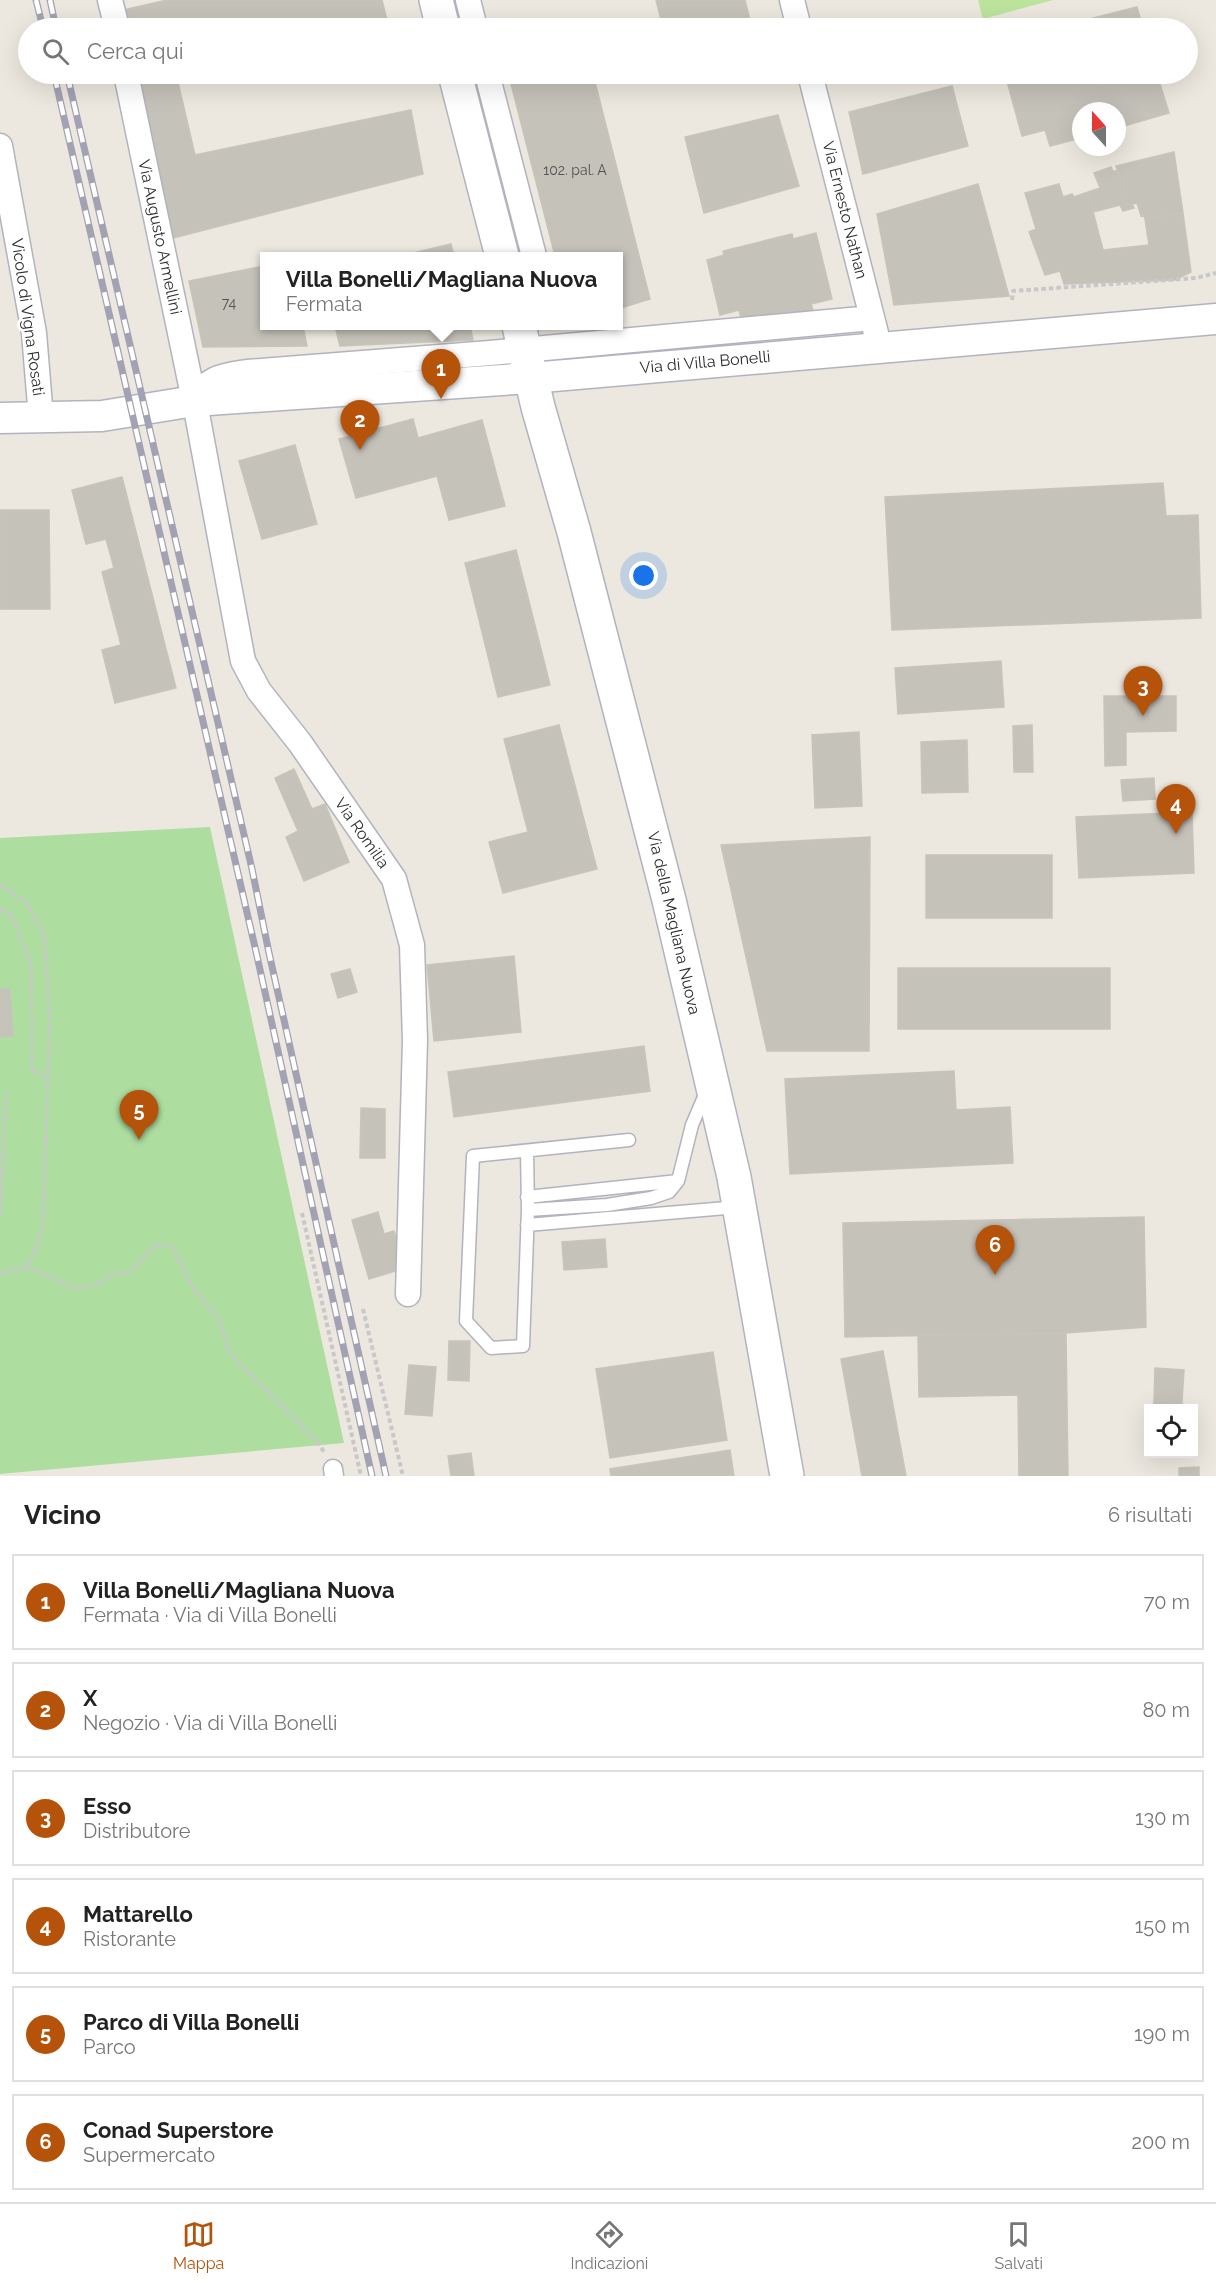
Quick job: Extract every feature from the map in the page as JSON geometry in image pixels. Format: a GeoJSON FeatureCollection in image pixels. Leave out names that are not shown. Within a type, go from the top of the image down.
{"type":"FeatureCollection","features":[{"type":"Feature","properties":{"kind":"main road"},"geometry":{"type":"LineString","coordinates":[[436,0],[441,18]]}},
{"type":"Feature","properties":{"kind":"main road"},"geometry":{"type":"LineString","coordinates":[[458,84],[501,252]]}},
{"type":"Feature","properties":{"kind":"main road","name":"Via della Magliana Nuova"},"geometry":{"type":"LineString","coordinates":[[525,351],[640,783],[711,1081],[739,1206],[787,1476]]}},
{"type":"Feature","properties":{"kind":"street"},"geometry":{"type":"LineString","coordinates":[[110,0],[114,18]]}},
{"type":"Feature","properties":{"kind":"street"},"geometry":{"type":"LineString","coordinates":[[468,0],[472,18]]}},
{"type":"Feature","properties":{"kind":"street"},"geometry":{"type":"LineString","coordinates":[[792,0],[796,18]]}},
{"type":"Feature","properties":{"kind":"street","name":"Via Augusto Armellini"},"geometry":{"type":"LineString","coordinates":[[128,84],[194,401]]}},
{"type":"Feature","properties":{"kind":"street"},"geometry":{"type":"LineString","coordinates":[[490,84],[533,252]]}},
{"type":"Feature","properties":{"kind":"street","name":"Via Ernesto Nathan"},"geometry":{"type":"LineString","coordinates":[[813,84],[880,347]]}},
{"type":"Feature","properties":{"kind":"street","name":"Vicolo di Vigna Rosati"},"geometry":{"type":"LineString","coordinates":[[0,146],[34,333],[41,418]]}},
{"type":"Feature","properties":{"kind":"street","name":"Via di Villa Bonelli"},"geometry":{"type":"LineString","coordinates":[[554,336],[872,318]]}},
{"type":"Feature","properties":{"kind":"street","name":"Via di Villa Bonelli"},"geometry":{"type":"LineString","coordinates":[[0,418],[121,414],[525,351],[880,347],[1216,320]]}},
{"type":"Feature","properties":{"kind":"street"},"geometry":{"type":"LineString","coordinates":[[525,351],[554,336]]}},
{"type":"Feature","properties":{"kind":"street","name":"Via Romilia"},"geometry":{"type":"LineString","coordinates":[[194,401],[243,662],[259,691],[300,743],[394,879],[412,945],[415,1040],[408,1294]]}},
{"type":"Feature","properties":{"kind":"lane"},"geometry":{"type":"LineString","coordinates":[[527,1203],[637,1201],[664,1195],[678,1181],[692,1125],[711,1081]]}},
{"type":"Feature","properties":{"kind":"lane"},"geometry":{"type":"LineString","coordinates":[[527,1151],[523,1346],[491,1348],[466,1321],[473,1156],[629,1140]]}},
{"type":"Feature","properties":{"kind":"lane"},"geometry":{"type":"LineString","coordinates":[[527,1225],[739,1206]]}},
{"type":"Feature","properties":{"kind":"path"},"geometry":{"type":"LineString","coordinates":[[1012,300],[1013,291],[1196,278],[1216,273]]}},
{"type":"Feature","properties":{"kind":"path"},"geometry":{"type":"LineString","coordinates":[[0,885],[25,900],[44,933],[50,1016],[43,1225],[34,1254],[26,1267]]}},
{"type":"Feature","properties":{"kind":"path"},"geometry":{"type":"LineString","coordinates":[[0,910],[11,914],[31,964],[32,1071],[47,1077]]}},
{"type":"Feature","properties":{"kind":"path"},"geometry":{"type":"LineString","coordinates":[[0,1217],[6,1092]]}},
{"type":"Feature","properties":{"kind":"path"},"geometry":{"type":"LineString","coordinates":[[302,1213],[362,1476]]}},
{"type":"Feature","properties":{"kind":"path"},"geometry":{"type":"LineString","coordinates":[[0,1273],[26,1267],[78,1288],[100,1283],[113,1274],[130,1272],[153,1247],[162,1244],[172,1248],[190,1284],[219,1320],[230,1354],[318,1443],[333,1473]]}},
{"type":"Feature","properties":{"kind":"path"},"geometry":{"type":"LineString","coordinates":[[363,1309],[403,1476]]}},
{"type":"Feature","properties":{"kind":"green space"},"geometry":{"type":"Polygon","coordinates":[[[978,0],[1053,0],[987,18],[983,18],[978,0]]]}},
{"type":"Feature","properties":{"kind":"green space"},"geometry":{"type":"Polygon","coordinates":[[[210,827],[344,1443],[0,1474],[0,838],[210,827]]]}},
{"type":"Feature","properties":{"kind":"building"},"geometry":{"type":"Polygon","coordinates":[[[167,0],[382,0],[386,18],[125,18],[123,10],[167,0]]]}},
{"type":"Feature","properties":{"kind":"building"},"geometry":{"type":"Polygon","coordinates":[[[656,0],[745,0],[750,18],[660,18],[656,0]]]}},
{"type":"Feature","properties":{"kind":"building"},"geometry":{"type":"Polygon","coordinates":[[[1137,7],[1140,18],[1094,18],[1137,7]]]}},
{"type":"Feature","properties":{"kind":"building"},"geometry":{"type":"Polygon","coordinates":[[[140,84],[178,84],[195,155],[411,110],[423,174],[169,239],[137,90],[140,84]]]}},
{"type":"Feature","properties":{"kind":"building"},"geometry":{"type":"Polygon","coordinates":[[[511,84],[596,84],[650,299],[623,307],[623,252],[554,252],[511,84]]]}},
{"type":"Feature","properties":{"kind":"building"},"geometry":{"type":"Polygon","coordinates":[[[1008,84],[1160,84],[1169,113],[1126,125],[1126,102],[1072,102],[1072,140],[1050,146],[1045,130],[1022,136],[1008,84]]]}},
{"type":"Feature","properties":{"kind":"building"},"geometry":{"type":"Polygon","coordinates":[[[952,86],[968,146],[863,174],[849,112],[952,86]]]}},
{"type":"Feature","properties":{"kind":"building"},"geometry":{"type":"Polygon","coordinates":[[[778,115],[799,186],[704,213],[685,137],[778,115]]]}},
{"type":"Feature","properties":{"kind":"building"},"geometry":{"type":"Polygon","coordinates":[[[1174,152],[1183,213],[1145,219],[1144,215],[1141,216],[1137,203],[1128,205],[1116,166],[1174,152]]]}},
{"type":"Feature","properties":{"kind":"building"},"geometry":{"type":"Polygon","coordinates":[[[1111,167],[1113,171],[1118,171],[1128,205],[1132,204],[1134,208],[1123,211],[1120,205],[1093,212],[1088,192],[1100,188],[1094,173],[1111,167]]]}},
{"type":"Feature","properties":{"kind":"building"},"geometry":{"type":"Polygon","coordinates":[[[978,184],[1009,296],[894,305],[877,214],[978,184]]]}},
{"type":"Feature","properties":{"kind":"building"},"geometry":{"type":"Polygon","coordinates":[[[1059,184],[1063,197],[1072,194],[1074,197],[1088,192],[1103,250],[1149,245],[1145,219],[1183,213],[1191,272],[1175,280],[1064,284],[1060,271],[1045,275],[1029,232],[1036,229],[1025,193],[1059,184]]]}},
{"type":"Feature","properties":{"kind":"building"},"geometry":{"type":"Polygon","coordinates":[[[816,233],[832,299],[811,304],[813,310],[743,327],[739,310],[720,315],[707,260],[724,255],[723,251],[792,234],[793,239],[816,233]]]}},
{"type":"Feature","properties":{"kind":"building"},"geometry":{"type":"Polygon","coordinates":[[[451,244],[453,252],[418,252],[451,244]]]}},
{"type":"Feature","properties":{"kind":"building"},"geometry":{"type":"Polygon","coordinates":[[[260,267],[260,330],[304,330],[307,346],[203,347],[189,281],[260,267]]]}},
{"type":"Feature","properties":{"kind":"building"},"geometry":{"type":"Polygon","coordinates":[[[336,330],[471,330],[473,340],[340,346],[336,330]]]}},
{"type":"Feature","properties":{"kind":"building"},"geometry":{"type":"Polygon","coordinates":[[[413,419],[418,438],[482,420],[505,506],[449,520],[437,476],[356,498],[339,439],[413,419]]]}},
{"type":"Feature","properties":{"kind":"building"},"geometry":{"type":"Polygon","coordinates":[[[295,445],[317,524],[262,539],[239,461],[295,445]]]}},
{"type":"Feature","properties":{"kind":"building"},"geometry":{"type":"Polygon","coordinates":[[[122,477],[176,688],[115,703],[102,650],[121,645],[102,572],[114,568],[106,539],[86,544],[72,490],[122,477]]]}},
{"type":"Feature","properties":{"kind":"building"},"geometry":{"type":"Polygon","coordinates":[[[1163,483],[1166,516],[1198,515],[1201,618],[892,630],[885,497],[1163,483]]]}},
{"type":"Feature","properties":{"kind":"building"},"geometry":{"type":"Polygon","coordinates":[[[0,510],[49,510],[50,609],[0,609],[0,510]]]}},
{"type":"Feature","properties":{"kind":"building"},"geometry":{"type":"Polygon","coordinates":[[[516,550],[550,685],[498,697],[465,563],[516,550]]]}},
{"type":"Feature","properties":{"kind":"building"},"geometry":{"type":"Polygon","coordinates":[[[1001,661],[1004,707],[898,714],[895,668],[1001,661]]]}},
{"type":"Feature","properties":{"kind":"building"},"geometry":{"type":"Polygon","coordinates":[[[1104,696],[1126,696],[1126,765],[1105,766],[1104,696]]]}},
{"type":"Feature","properties":{"kind":"building"},"geometry":{"type":"Polygon","coordinates":[[[1126,696],[1176,696],[1176,731],[1126,732],[1126,696]]]}},
{"type":"Feature","properties":{"kind":"building"},"geometry":{"type":"Polygon","coordinates":[[[559,725],[597,869],[503,893],[489,842],[528,832],[504,739],[559,725]]]}},
{"type":"Feature","properties":{"kind":"building"},"geometry":{"type":"Polygon","coordinates":[[[1032,725],[1033,772],[1014,772],[1013,726],[1032,725]]]}},
{"type":"Feature","properties":{"kind":"building"},"geometry":{"type":"Polygon","coordinates":[[[859,732],[862,806],[815,808],[812,735],[859,732]]]}},
{"type":"Feature","properties":{"kind":"building"},"geometry":{"type":"Polygon","coordinates":[[[967,740],[968,792],[922,793],[921,742],[967,740]]]}},
{"type":"Feature","properties":{"kind":"building"},"geometry":{"type":"Polygon","coordinates":[[[294,769],[312,809],[325,804],[349,862],[304,881],[286,837],[298,831],[275,778],[294,769]]]}},
{"type":"Feature","properties":{"kind":"building"},"geometry":{"type":"Polygon","coordinates":[[[1154,778],[1155,799],[1123,801],[1121,780],[1154,778]]]}},
{"type":"Feature","properties":{"kind":"building"},"geometry":{"type":"Polygon","coordinates":[[[1192,812],[1194,873],[1079,878],[1076,817],[1192,812]]]}},
{"type":"Feature","properties":{"kind":"building"},"geometry":{"type":"Polygon","coordinates":[[[870,837],[869,1051],[767,1051],[721,845],[870,837]]]}},
{"type":"Feature","properties":{"kind":"building"},"geometry":{"type":"Polygon","coordinates":[[[926,855],[1052,855],[1052,918],[926,918],[926,855]]]}},
{"type":"Feature","properties":{"kind":"building"},"geometry":{"type":"Polygon","coordinates":[[[514,956],[521,1032],[434,1041],[427,965],[514,956]]]}},
{"type":"Feature","properties":{"kind":"building"},"geometry":{"type":"Polygon","coordinates":[[[898,968],[1110,968],[1110,1029],[898,1029],[898,968]]]}},
{"type":"Feature","properties":{"kind":"building"},"geometry":{"type":"Polygon","coordinates":[[[350,969],[357,992],[338,998],[331,974],[350,969]]]}},
{"type":"Feature","properties":{"kind":"building"},"geometry":{"type":"Polygon","coordinates":[[[0,989],[10,989],[13,1036],[0,1037],[0,989]]]}},
{"type":"Feature","properties":{"kind":"building"},"geometry":{"type":"Polygon","coordinates":[[[644,1046],[650,1091],[454,1117],[448,1072],[644,1046]]]}},
{"type":"Feature","properties":{"kind":"building"},"geometry":{"type":"Polygon","coordinates":[[[954,1071],[956,1110],[1010,1107],[1013,1163],[790,1174],[785,1079],[954,1071]]]}},
{"type":"Feature","properties":{"kind":"building"},"geometry":{"type":"Polygon","coordinates":[[[361,1108],[385,1109],[385,1158],[360,1158],[361,1108]]]}},
{"type":"Feature","properties":{"kind":"building"},"geometry":{"type":"Polygon","coordinates":[[[378,1212],[384,1234],[394,1231],[405,1268],[369,1279],[352,1220],[378,1212]]]}},
{"type":"Feature","properties":{"kind":"building"},"geometry":{"type":"Polygon","coordinates":[[[1144,1217],[1146,1327],[1066,1333],[845,1337],[843,1223],[1144,1217]]]}},
{"type":"Feature","properties":{"kind":"building"},"geometry":{"type":"Polygon","coordinates":[[[605,1239],[607,1267],[564,1270],[562,1242],[605,1239]]]}},
{"type":"Feature","properties":{"kind":"building"},"geometry":{"type":"Polygon","coordinates":[[[1066,1333],[1068,1476],[1019,1476],[1018,1395],[919,1397],[918,1335],[1066,1333]]]}},
{"type":"Feature","properties":{"kind":"building"},"geometry":{"type":"Polygon","coordinates":[[[449,1341],[470,1341],[469,1381],[448,1380],[449,1341]]]}},
{"type":"Feature","properties":{"kind":"building"},"geometry":{"type":"Polygon","coordinates":[[[883,1351],[906,1476],[862,1476],[841,1359],[883,1351]]]}},
{"type":"Feature","properties":{"kind":"building"},"geometry":{"type":"Polygon","coordinates":[[[713,1352],[727,1440],[610,1458],[596,1369],[713,1352]]]}},
{"type":"Feature","properties":{"kind":"building"},"geometry":{"type":"Polygon","coordinates":[[[409,1365],[436,1367],[432,1416],[405,1414],[409,1365]]]}},
{"type":"Feature","properties":{"kind":"building"},"geometry":{"type":"Polygon","coordinates":[[[1155,1368],[1184,1370],[1182,1402],[1154,1401],[1155,1368]]]}},
{"type":"Feature","properties":{"kind":"building"},"geometry":{"type":"Polygon","coordinates":[[[1154,1401],[1182,1402],[1182,1404],[1154,1404],[1154,1401]]]}},
{"type":"Feature","properties":{"kind":"building"},"geometry":{"type":"Polygon","coordinates":[[[730,1450],[734,1476],[611,1476],[610,1469],[730,1450]]]}},
{"type":"Feature","properties":{"kind":"building"},"geometry":{"type":"Polygon","coordinates":[[[471,1453],[474,1476],[451,1476],[448,1456],[471,1453]]]}},
{"type":"Feature","properties":{"kind":"building"},"geometry":{"type":"Polygon","coordinates":[[[1199,1467],[1199,1476],[1179,1476],[1179,1468],[1199,1467]]]}},
{"type":"Feature","properties":{"kind":"railway"},"geometry":{"type":"LineString","coordinates":[[36,0],[40,18]]}},
{"type":"Feature","properties":{"kind":"railway"},"geometry":{"type":"LineString","coordinates":[[50,0],[54,18]]}},
{"type":"Feature","properties":{"kind":"railway"},"geometry":{"type":"LineString","coordinates":[[56,84],[257,956],[372,1476]]}},
{"type":"Feature","properties":{"kind":"railway"},"geometry":{"type":"LineString","coordinates":[[69,84],[252,869],[386,1476]]}},
{"type":"Feature","properties":{"kind":"place","name":"Villa Bonelli/Magliana Nuova"},"geometry":{"type":"Point","coordinates":[441,399]}},
{"type":"Feature","properties":{"kind":"place","name":"X"},"geometry":{"type":"Point","coordinates":[360,450]}},
{"type":"Feature","properties":{"kind":"place","name":"Esso"},"geometry":{"type":"Point","coordinates":[1143,716]}},
{"type":"Feature","properties":{"kind":"place","name":"Mattarello"},"geometry":{"type":"Point","coordinates":[1176,834]}},
{"type":"Feature","properties":{"kind":"place","name":"Parco di Villa Bonelli"},"geometry":{"type":"Point","coordinates":[139,1140]}},
{"type":"Feature","properties":{"kind":"place","name":"Conad Superstore"},"geometry":{"type":"Point","coordinates":[995,1275]}}]}
